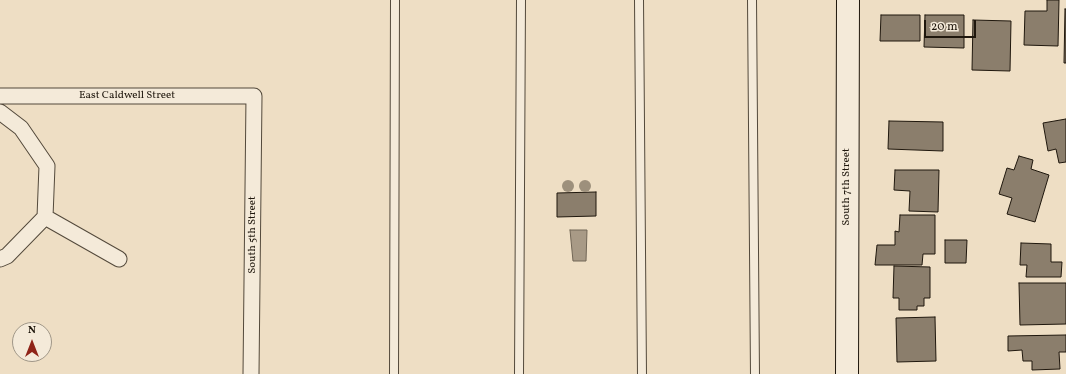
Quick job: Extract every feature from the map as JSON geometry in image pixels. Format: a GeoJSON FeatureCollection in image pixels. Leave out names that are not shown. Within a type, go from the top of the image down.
{"type":"FeatureCollection","features":[{"type":"Feature","properties":{"kind":"main road","name":"South 7th Street"},"geometry":{"type":"LineString","coordinates":[[847,374],[848,0]]}},
{"type":"Feature","properties":{"kind":"street","name":"East Caldwell Street"},"geometry":{"type":"LineString","coordinates":[[0,96],[254,96]]}},
{"type":"Feature","properties":{"kind":"street","name":"South 5th Street"},"geometry":{"type":"LineString","coordinates":[[251,374],[254,96]]}},
{"type":"Feature","properties":{"kind":"street"},"geometry":{"type":"LineString","coordinates":[[0,112],[21,128],[47,166],[45,217],[7,256],[0,259]]}},
{"type":"Feature","properties":{"kind":"street"},"geometry":{"type":"LineString","coordinates":[[45,217],[120,258]]}},
{"type":"Feature","properties":{"kind":"lane"},"geometry":{"type":"LineString","coordinates":[[394,374],[395,0]]}},
{"type":"Feature","properties":{"kind":"lane"},"geometry":{"type":"LineString","coordinates":[[519,374],[521,0]]}},
{"type":"Feature","properties":{"kind":"lane"},"geometry":{"type":"LineString","coordinates":[[640,0],[642,374]]}},
{"type":"Feature","properties":{"kind":"lane"},"geometry":{"type":"LineString","coordinates":[[752,0],[755,374]]}},
{"type":"Feature","properties":{"kind":"shaded area"},"geometry":{"type":"Polygon","coordinates":[[[570,230],[587,230],[586,261],[573,261],[570,230]]]}},
{"type":"Feature","properties":{"kind":"building"},"geometry":{"type":"Polygon","coordinates":[[[1047,0],[1059,0],[1058,46],[1024,45],[1025,11],[1047,11],[1047,0]]]}},
{"type":"Feature","properties":{"kind":"building"},"geometry":{"type":"Polygon","coordinates":[[[1065,9],[1066,63],[1064,63],[1065,9]]]}},
{"type":"Feature","properties":{"kind":"building"},"geometry":{"type":"Polygon","coordinates":[[[881,15],[920,15],[920,41],[880,41],[881,15]]]}},
{"type":"Feature","properties":{"kind":"building"},"geometry":{"type":"Polygon","coordinates":[[[925,15],[964,15],[964,48],[924,47],[925,15]]]}},
{"type":"Feature","properties":{"kind":"building"},"geometry":{"type":"Polygon","coordinates":[[[973,20],[1011,21],[1010,71],[972,70],[973,20]]]}},
{"type":"Feature","properties":{"kind":"building"},"geometry":{"type":"Polygon","coordinates":[[[1066,119],[1066,162],[1059,163],[1056,149],[1048,151],[1043,123],[1066,119]]]}},
{"type":"Feature","properties":{"kind":"building"},"geometry":{"type":"Polygon","coordinates":[[[889,121],[943,122],[943,151],[888,149],[889,121]]]}},
{"type":"Feature","properties":{"kind":"building"},"geometry":{"type":"Polygon","coordinates":[[[1019,156],[1033,160],[1031,169],[1049,175],[1035,222],[1007,214],[1012,198],[999,194],[1007,168],[1014,170],[1019,156]]]}},
{"type":"Feature","properties":{"kind":"building"},"geometry":{"type":"Polygon","coordinates":[[[895,170],[939,170],[938,212],[909,211],[910,191],[894,190],[895,170]]]}},
{"type":"Feature","properties":{"kind":"building"},"geometry":{"type":"Polygon","coordinates":[[[596,192],[596,216],[557,217],[557,193],[596,192]]]}},
{"type":"Feature","properties":{"kind":"building"},"geometry":{"type":"Polygon","coordinates":[[[900,215],[935,215],[935,254],[923,254],[922,265],[875,265],[877,245],[895,245],[895,231],[899,232],[900,215]]]}},
{"type":"Feature","properties":{"kind":"building"},"geometry":{"type":"Polygon","coordinates":[[[945,240],[967,240],[966,263],[945,263],[945,240]]]}},
{"type":"Feature","properties":{"kind":"building"},"geometry":{"type":"Polygon","coordinates":[[[1021,243],[1051,244],[1051,262],[1062,262],[1061,277],[1026,277],[1027,265],[1020,265],[1021,243]]]}},
{"type":"Feature","properties":{"kind":"building"},"geometry":{"type":"Polygon","coordinates":[[[894,266],[930,267],[930,298],[924,298],[924,306],[917,306],[917,310],[899,310],[899,298],[893,298],[894,266]]]}},
{"type":"Feature","properties":{"kind":"building"},"geometry":{"type":"Polygon","coordinates":[[[1019,283],[1066,283],[1066,324],[1020,325],[1019,283]]]}},
{"type":"Feature","properties":{"kind":"building"},"geometry":{"type":"Polygon","coordinates":[[[935,317],[936,361],[897,362],[896,318],[935,317]]]}},
{"type":"Feature","properties":{"kind":"building"},"geometry":{"type":"Polygon","coordinates":[[[1066,335],[1066,352],[1059,352],[1060,369],[1032,370],[1032,361],[1023,361],[1022,350],[1008,351],[1008,336],[1066,335]]]}}]}
